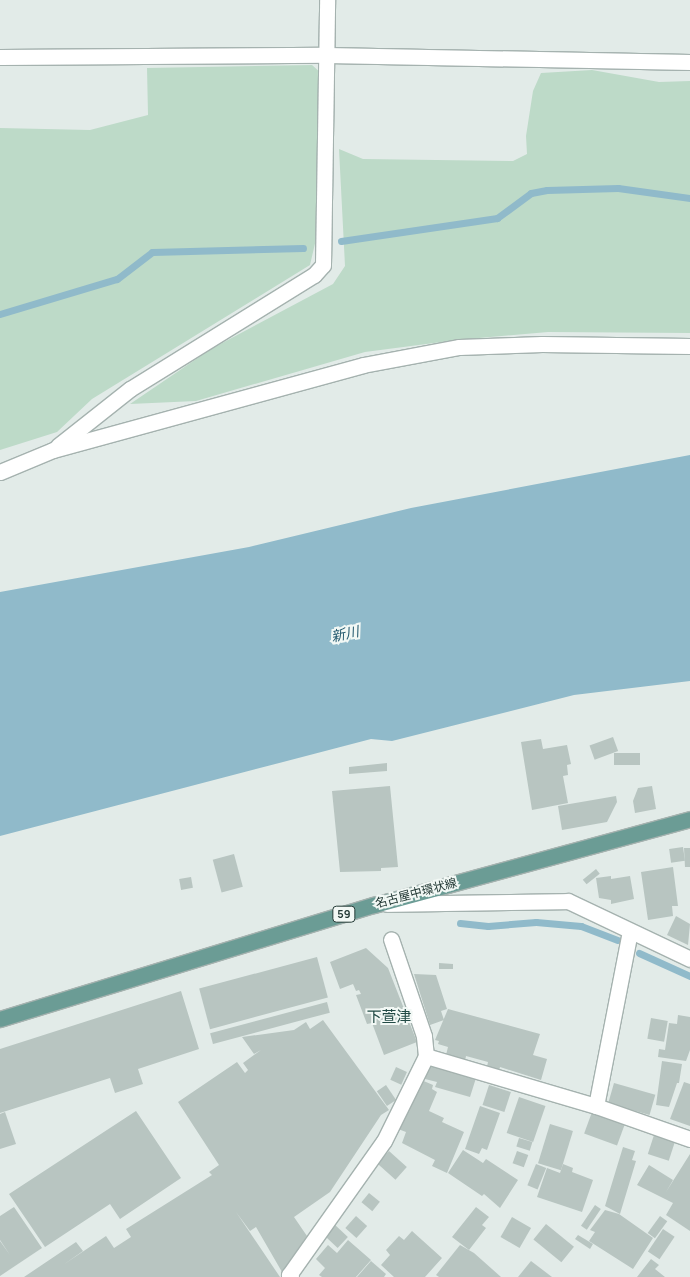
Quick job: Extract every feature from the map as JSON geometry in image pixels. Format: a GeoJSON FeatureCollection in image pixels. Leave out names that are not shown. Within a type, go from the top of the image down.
{"type":"FeatureCollection","features":[{"type":"Feature","properties":{"kind":"main road","name":"名古屋中環状線"},"geometry":{"type":"LineString","coordinates":[[0,1019],[374,905],[690,819]]}},
{"type":"Feature","properties":{"kind":"street"},"geometry":{"type":"LineString","coordinates":[[53,450],[130,389],[314,275],[323,265],[327,0]]}},
{"type":"Feature","properties":{"kind":"street"},"geometry":{"type":"LineString","coordinates":[[0,57],[326,55],[690,62]]}},
{"type":"Feature","properties":{"kind":"street"},"geometry":{"type":"LineString","coordinates":[[0,472],[53,450],[363,365],[458,347],[542,344],[690,346]]}},
{"type":"Feature","properties":{"kind":"street"},"geometry":{"type":"LineString","coordinates":[[374,905],[568,901],[690,959]]}},
{"type":"Feature","properties":{"kind":"street"},"geometry":{"type":"LineString","coordinates":[[596,1106],[630,931]]}},
{"type":"Feature","properties":{"kind":"street"},"geometry":{"type":"LineString","coordinates":[[291,1277],[384,1141],[426,1056],[424,1036],[391,939]]}},
{"type":"Feature","properties":{"kind":"street"},"geometry":{"type":"LineString","coordinates":[[426,1056],[596,1106],[690,1138]]}},
{"type":"Feature","properties":{"kind":"green space"},"geometry":{"type":"Polygon","coordinates":[[[312,65],[322,74],[317,235],[310,265],[92,399],[57,432],[0,450],[0,128],[90,130],[148,115],[147,68],[312,65]]]}},
{"type":"Feature","properties":{"kind":"green space"},"geometry":{"type":"Polygon","coordinates":[[[592,70],[659,82],[690,81],[690,333],[548,332],[457,340],[365,352],[196,401],[130,404],[211,349],[333,284],[345,266],[339,149],[363,159],[513,161],[527,154],[526,136],[533,91],[541,73],[592,70]]]}},
{"type":"Feature","properties":{"kind":"water","name":"新川"},"geometry":{"type":"Polygon","coordinates":[[[690,455],[690,681],[574,695],[392,741],[371,739],[0,836],[0,592],[249,547],[411,508],[690,455]]]}},
{"type":"Feature","properties":{"kind":"building"},"geometry":{"type":"Polygon","coordinates":[[[613,737],[618,751],[595,760],[590,746],[613,737]]]}},
{"type":"Feature","properties":{"kind":"building"},"geometry":{"type":"Polygon","coordinates":[[[541,739],[543,749],[567,745],[571,764],[567,765],[568,775],[563,776],[568,803],[532,810],[521,742],[541,739]]]}},
{"type":"Feature","properties":{"kind":"building"},"geometry":{"type":"Polygon","coordinates":[[[614,753],[640,753],[640,765],[614,765],[614,753]]]}},
{"type":"Feature","properties":{"kind":"building"},"geometry":{"type":"Polygon","coordinates":[[[387,763],[387,771],[349,774],[349,767],[387,763]]]}},
{"type":"Feature","properties":{"kind":"building"},"geometry":{"type":"Polygon","coordinates":[[[390,786],[398,867],[381,868],[381,871],[340,872],[332,791],[390,786]]]}},
{"type":"Feature","properties":{"kind":"building"},"geometry":{"type":"Polygon","coordinates":[[[652,786],[656,809],[635,813],[633,801],[638,788],[652,786]]]}},
{"type":"Feature","properties":{"kind":"building"},"geometry":{"type":"Polygon","coordinates":[[[616,796],[617,802],[607,822],[562,830],[558,806],[616,796]]]}},
{"type":"Feature","properties":{"kind":"building"},"geometry":{"type":"Polygon","coordinates":[[[683,847],[685,861],[671,863],[669,849],[683,847]]]}},
{"type":"Feature","properties":{"kind":"building"},"geometry":{"type":"Polygon","coordinates":[[[684,848],[690,848],[690,867],[685,867],[684,848]]]}},
{"type":"Feature","properties":{"kind":"building"},"geometry":{"type":"Polygon","coordinates":[[[234,854],[243,887],[222,893],[213,860],[234,854]]]}},
{"type":"Feature","properties":{"kind":"building"},"geometry":{"type":"Polygon","coordinates":[[[673,867],[678,906],[672,906],[673,916],[648,920],[641,872],[673,867]]]}},
{"type":"Feature","properties":{"kind":"building"},"geometry":{"type":"Polygon","coordinates":[[[596,869],[600,874],[587,884],[583,880],[596,869]]]}},
{"type":"Feature","properties":{"kind":"building"},"geometry":{"type":"Polygon","coordinates":[[[611,876],[611,879],[630,876],[634,899],[611,904],[611,900],[599,898],[596,878],[611,876]]]}},
{"type":"Feature","properties":{"kind":"building"},"geometry":{"type":"Polygon","coordinates":[[[191,877],[193,888],[181,890],[179,879],[191,877]]]}},
{"type":"Feature","properties":{"kind":"building"},"geometry":{"type":"Polygon","coordinates":[[[676,916],[690,924],[688,945],[667,935],[676,916]]]}},
{"type":"Feature","properties":{"kind":"building"},"geometry":{"type":"Polygon","coordinates":[[[366,948],[388,968],[417,1042],[384,1055],[372,1023],[367,1024],[356,995],[361,994],[359,990],[356,991],[353,984],[340,989],[330,962],[366,948]]]}},
{"type":"Feature","properties":{"kind":"building"},"geometry":{"type":"Polygon","coordinates":[[[317,957],[328,998],[210,1029],[199,989],[317,957]]]}},
{"type":"Feature","properties":{"kind":"building"},"geometry":{"type":"Polygon","coordinates":[[[439,963],[453,964],[453,969],[439,969],[439,963]]]}},
{"type":"Feature","properties":{"kind":"building"},"geometry":{"type":"Polygon","coordinates":[[[414,974],[436,975],[447,1009],[441,1011],[444,1020],[430,1025],[414,974]]]}},
{"type":"Feature","properties":{"kind":"building"},"geometry":{"type":"Polygon","coordinates":[[[181,991],[199,1049],[138,1069],[143,1084],[115,1093],[110,1078],[0,1113],[0,1049],[181,991]]]}},
{"type":"Feature","properties":{"kind":"building"},"geometry":{"type":"Polygon","coordinates":[[[327,1002],[330,1013],[213,1044],[210,1033],[327,1002]]]}},
{"type":"Feature","properties":{"kind":"building"},"geometry":{"type":"Polygon","coordinates":[[[448,1009],[540,1034],[533,1055],[547,1059],[541,1080],[500,1067],[499,1071],[487,1067],[488,1062],[466,1056],[465,1061],[446,1055],[448,1047],[438,1044],[439,1041],[435,1040],[448,1009]]]}},
{"type":"Feature","properties":{"kind":"building"},"geometry":{"type":"Polygon","coordinates":[[[678,1015],[690,1017],[690,1050],[686,1061],[658,1057],[659,1049],[665,1050],[669,1023],[677,1024],[678,1015]]]}},
{"type":"Feature","properties":{"kind":"building"},"geometry":{"type":"Polygon","coordinates":[[[651,1018],[668,1021],[664,1042],[647,1039],[651,1018]]]}},
{"type":"Feature","properties":{"kind":"building"},"geometry":{"type":"Polygon","coordinates":[[[323,1020],[389,1110],[381,1115],[330,1192],[294,1217],[307,1236],[282,1272],[256,1227],[250,1231],[236,1212],[280,1277],[24,1277],[76,1242],[83,1251],[63,1265],[106,1236],[114,1248],[131,1237],[126,1229],[212,1175],[209,1172],[219,1165],[178,1102],[237,1062],[245,1073],[248,1070],[243,1063],[261,1050],[254,1054],[242,1037],[294,1030],[306,1022],[310,1029],[323,1020]]]}},
{"type":"Feature","properties":{"kind":"building"},"geometry":{"type":"Polygon","coordinates":[[[662,1061],[682,1064],[679,1083],[677,1083],[669,1107],[656,1105],[662,1061]]]}},
{"type":"Feature","properties":{"kind":"building"},"geometry":{"type":"Polygon","coordinates":[[[429,1064],[476,1078],[470,1097],[435,1087],[437,1082],[425,1079],[429,1064]]]}},
{"type":"Feature","properties":{"kind":"building"},"geometry":{"type":"Polygon","coordinates":[[[396,1067],[407,1072],[401,1085],[390,1080],[396,1067]]]}},
{"type":"Feature","properties":{"kind":"building"},"geometry":{"type":"Polygon","coordinates":[[[419,1079],[433,1085],[432,1089],[437,1092],[429,1111],[444,1118],[442,1122],[464,1132],[447,1173],[432,1166],[435,1160],[402,1143],[406,1132],[398,1129],[419,1079]]]}},
{"type":"Feature","properties":{"kind":"building"},"geometry":{"type":"Polygon","coordinates":[[[684,1082],[690,1084],[690,1126],[670,1119],[684,1082]]]}},
{"type":"Feature","properties":{"kind":"building"},"geometry":{"type":"Polygon","coordinates":[[[614,1083],[655,1095],[650,1115],[608,1103],[614,1083]]]}},
{"type":"Feature","properties":{"kind":"building"},"geometry":{"type":"Polygon","coordinates":[[[386,1085],[396,1100],[387,1106],[377,1091],[386,1085]]]}},
{"type":"Feature","properties":{"kind":"building"},"geometry":{"type":"Polygon","coordinates":[[[489,1085],[511,1092],[504,1112],[483,1105],[489,1085]]]}},
{"type":"Feature","properties":{"kind":"building"},"geometry":{"type":"Polygon","coordinates":[[[519,1097],[545,1106],[533,1142],[507,1133],[519,1097]]]}},
{"type":"Feature","properties":{"kind":"building"},"geometry":{"type":"Polygon","coordinates":[[[480,1106],[500,1113],[487,1150],[482,1148],[479,1154],[465,1149],[480,1106]]]}},
{"type":"Feature","properties":{"kind":"building"},"geometry":{"type":"Polygon","coordinates":[[[136,1111],[181,1178],[120,1219],[110,1204],[45,1247],[9,1194],[136,1111]]]}},
{"type":"Feature","properties":{"kind":"building"},"geometry":{"type":"Polygon","coordinates":[[[5,1112],[16,1144],[0,1149],[0,1114],[5,1112]]]}},
{"type":"Feature","properties":{"kind":"building"},"geometry":{"type":"Polygon","coordinates":[[[592,1112],[625,1124],[617,1146],[584,1134],[592,1112]]]}},
{"type":"Feature","properties":{"kind":"building"},"geometry":{"type":"Polygon","coordinates":[[[550,1124],[573,1131],[561,1170],[538,1163],[550,1124]]]}},
{"type":"Feature","properties":{"kind":"building"},"geometry":{"type":"Polygon","coordinates":[[[654,1135],[675,1142],[669,1161],[648,1154],[654,1135]]]}},
{"type":"Feature","properties":{"kind":"building"},"geometry":{"type":"Polygon","coordinates":[[[519,1138],[532,1142],[530,1151],[516,1147],[519,1138]]]}},
{"type":"Feature","properties":{"kind":"building"},"geometry":{"type":"Polygon","coordinates":[[[623,1147],[635,1151],[632,1160],[636,1161],[620,1214],[605,1206],[623,1147]]]}},
{"type":"Feature","properties":{"kind":"building"},"geometry":{"type":"Polygon","coordinates":[[[463,1150],[483,1163],[486,1159],[518,1180],[500,1208],[484,1194],[482,1196],[448,1173],[463,1150]]]}},
{"type":"Feature","properties":{"kind":"building"},"geometry":{"type":"Polygon","coordinates":[[[389,1151],[407,1167],[395,1180],[378,1164],[389,1151]]]}},
{"type":"Feature","properties":{"kind":"building"},"geometry":{"type":"Polygon","coordinates":[[[517,1151],[528,1155],[524,1167],[513,1163],[517,1151]]]}},
{"type":"Feature","properties":{"kind":"building"},"geometry":{"type":"Polygon","coordinates":[[[690,1154],[690,1231],[666,1215],[673,1203],[637,1185],[649,1165],[673,1180],[666,1192],[690,1154]]]}},
{"type":"Feature","properties":{"kind":"building"},"geometry":{"type":"Polygon","coordinates":[[[536,1164],[546,1168],[538,1189],[527,1185],[536,1164]]]}},
{"type":"Feature","properties":{"kind":"building"},"geometry":{"type":"Polygon","coordinates":[[[563,1164],[573,1168],[572,1172],[593,1180],[582,1212],[537,1197],[547,1168],[560,1173],[563,1164]]]}},
{"type":"Feature","properties":{"kind":"building"},"geometry":{"type":"Polygon","coordinates":[[[369,1193],[380,1202],[372,1211],[361,1202],[369,1193]]]}},
{"type":"Feature","properties":{"kind":"building"},"geometry":{"type":"Polygon","coordinates":[[[595,1205],[601,1209],[587,1230],[581,1226],[595,1205]]]}},
{"type":"Feature","properties":{"kind":"building"},"geometry":{"type":"Polygon","coordinates":[[[14,1207],[42,1248],[0,1276],[0,1241],[10,1255],[0,1240],[0,1216],[14,1207]]]}},
{"type":"Feature","properties":{"kind":"building"},"geometry":{"type":"Polygon","coordinates":[[[476,1207],[489,1217],[482,1225],[486,1228],[469,1250],[452,1237],[476,1207]]]}},
{"type":"Feature","properties":{"kind":"building"},"geometry":{"type":"Polygon","coordinates":[[[605,1210],[619,1214],[653,1238],[633,1269],[589,1241],[595,1232],[590,1230],[605,1210]]]}},
{"type":"Feature","properties":{"kind":"building"},"geometry":{"type":"Polygon","coordinates":[[[356,1216],[367,1226],[356,1238],[345,1228],[356,1216]]]}},
{"type":"Feature","properties":{"kind":"building"},"geometry":{"type":"Polygon","coordinates":[[[660,1216],[667,1221],[655,1238],[648,1233],[660,1216]]]}},
{"type":"Feature","properties":{"kind":"building"},"geometry":{"type":"Polygon","coordinates":[[[512,1217],[531,1228],[520,1248],[501,1237],[512,1217]]]}},
{"type":"Feature","properties":{"kind":"building"},"geometry":{"type":"Polygon","coordinates":[[[334,1224],[348,1237],[338,1248],[324,1235],[334,1224]]]}},
{"type":"Feature","properties":{"kind":"building"},"geometry":{"type":"Polygon","coordinates":[[[546,1224],[574,1247],[561,1262],[533,1240],[546,1224]]]}},
{"type":"Feature","properties":{"kind":"building"},"geometry":{"type":"Polygon","coordinates":[[[663,1229],[675,1237],[660,1259],[648,1251],[663,1229]]]}},
{"type":"Feature","properties":{"kind":"building"},"geometry":{"type":"Polygon","coordinates":[[[412,1231],[442,1258],[425,1277],[394,1277],[381,1265],[390,1255],[386,1250],[399,1236],[404,1240],[412,1231]]]}},
{"type":"Feature","properties":{"kind":"building"},"geometry":{"type":"Polygon","coordinates":[[[578,1235],[593,1244],[590,1249],[575,1239],[578,1235]]]}},
{"type":"Feature","properties":{"kind":"building"},"geometry":{"type":"Polygon","coordinates":[[[348,1240],[371,1260],[356,1277],[322,1277],[319,1275],[325,1268],[316,1259],[328,1245],[337,1253],[348,1240]]]}},
{"type":"Feature","properties":{"kind":"building"},"geometry":{"type":"Polygon","coordinates":[[[460,1245],[474,1253],[501,1277],[439,1277],[436,1275],[460,1245]]]}},
{"type":"Feature","properties":{"kind":"building"},"geometry":{"type":"Polygon","coordinates":[[[651,1259],[659,1265],[655,1269],[665,1277],[637,1277],[651,1259]]]}},
{"type":"Feature","properties":{"kind":"building"},"geometry":{"type":"Polygon","coordinates":[[[371,1261],[386,1274],[384,1277],[357,1277],[371,1261]]]}},
{"type":"Feature","properties":{"kind":"building"},"geometry":{"type":"Polygon","coordinates":[[[531,1261],[552,1277],[518,1277],[531,1261]]]}},
{"type":"Feature","properties":{"kind":"waterway"},"geometry":{"type":"LineString","coordinates":[[341,241],[497,218],[531,193],[547,190],[618,188],[690,198]]}},
{"type":"Feature","properties":{"kind":"waterway"},"geometry":{"type":"LineString","coordinates":[[0,314],[117,279],[152,252],[303,248]]}},
{"type":"Feature","properties":{"kind":"waterway"},"geometry":{"type":"LineString","coordinates":[[460,923],[488,926],[536,922],[581,926],[617,940]]}},
{"type":"Feature","properties":{"kind":"waterway"},"geometry":{"type":"LineString","coordinates":[[639,953],[690,976]]}},
{"type":"Feature","properties":{"kind":"district","name":"下萱津"},"geometry":{"type":"Point","coordinates":[389,1017]}}]}
